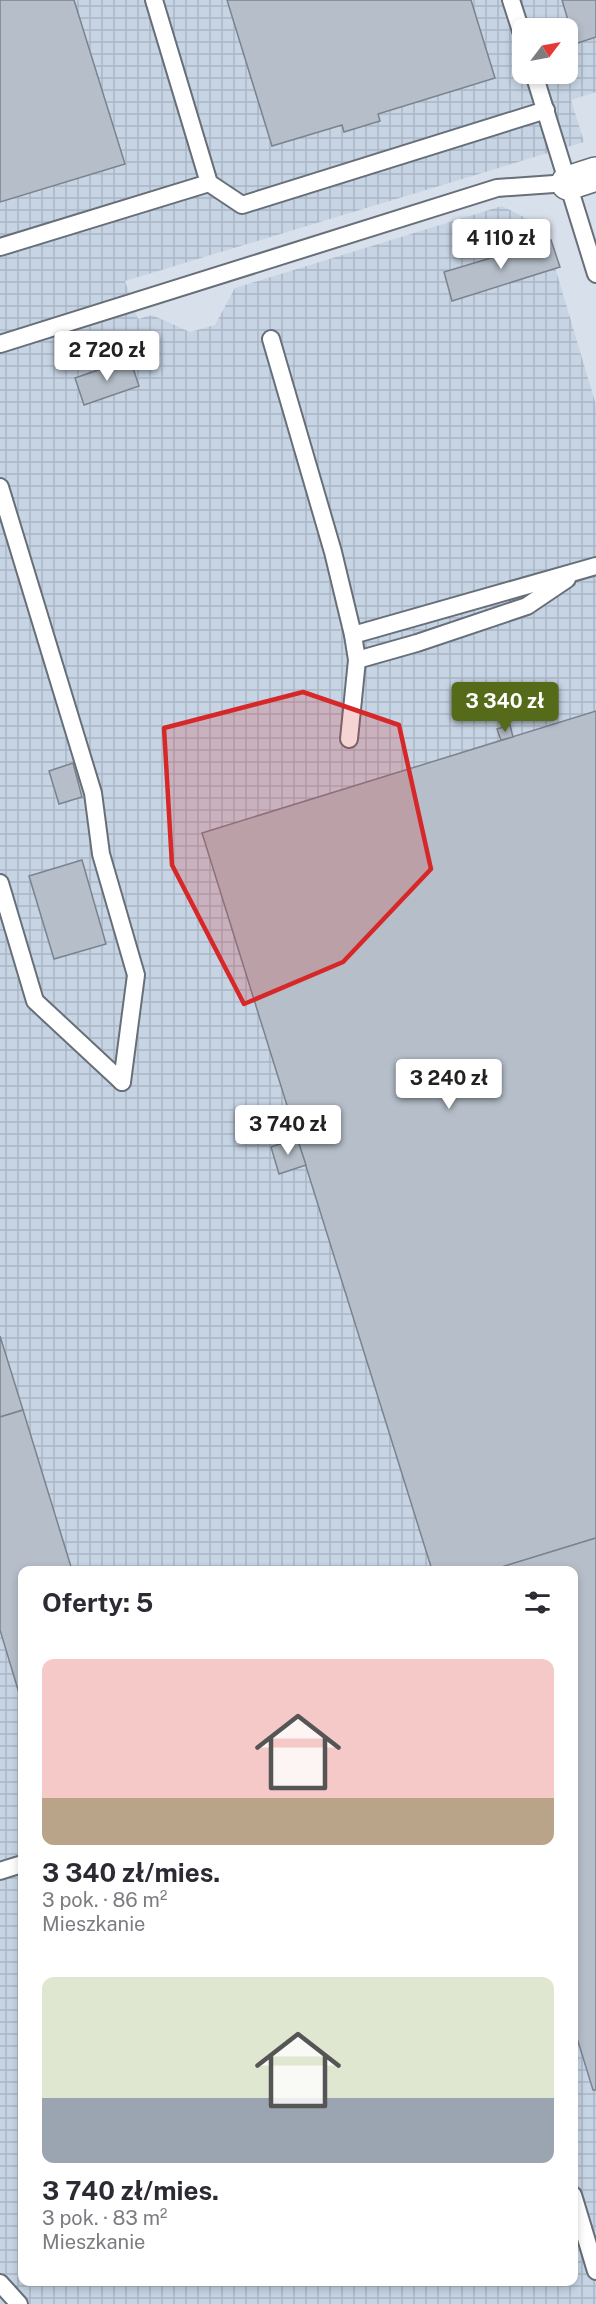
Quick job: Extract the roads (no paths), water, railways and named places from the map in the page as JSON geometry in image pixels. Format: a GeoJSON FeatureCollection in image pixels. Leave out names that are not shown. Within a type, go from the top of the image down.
{"type":"FeatureCollection","features":[{"type":"Feature","properties":{"kind":"lane"},"geometry":{"type":"LineString","coordinates":[[154,0],[209,183],[242,206],[546,110]]}},
{"type":"Feature","properties":{"kind":"lane"},"geometry":{"type":"LineString","coordinates":[[511,0],[517,18]]}},
{"type":"Feature","properties":{"kind":"lane"},"geometry":{"type":"LineString","coordinates":[[537,84],[546,110],[582,179],[596,274]]}},
{"type":"Feature","properties":{"kind":"lane"},"geometry":{"type":"LineString","coordinates":[[0,344],[497,188],[582,179]]}},
{"type":"Feature","properties":{"kind":"lane"},"geometry":{"type":"LineString","coordinates":[[0,247],[209,183]]}},
{"type":"Feature","properties":{"kind":"lane"},"geometry":{"type":"LineString","coordinates":[[271,339],[333,552],[353,635],[357,660],[349,739]]}},
{"type":"Feature","properties":{"kind":"lane"},"geometry":{"type":"LineString","coordinates":[[0,487],[93,793],[101,854],[136,975],[122,1082],[35,1001],[0,882]]}},
{"type":"Feature","properties":{"kind":"lane"},"geometry":{"type":"LineString","coordinates":[[353,635],[596,566]]}},
{"type":"Feature","properties":{"kind":"lane"},"geometry":{"type":"LineString","coordinates":[[357,660],[417,643],[527,606],[579,571]]}},
{"type":"Feature","properties":{"kind":"lane"},"geometry":{"type":"LineString","coordinates":[[0,1871],[18,1865]]}},
{"type":"Feature","properties":{"kind":"lane"},"geometry":{"type":"LineString","coordinates":[[578,2212],[596,2271]]}},
{"type":"Feature","properties":{"kind":"lane"},"geometry":{"type":"LineString","coordinates":[[0,2283],[19,2304]]}}]}
